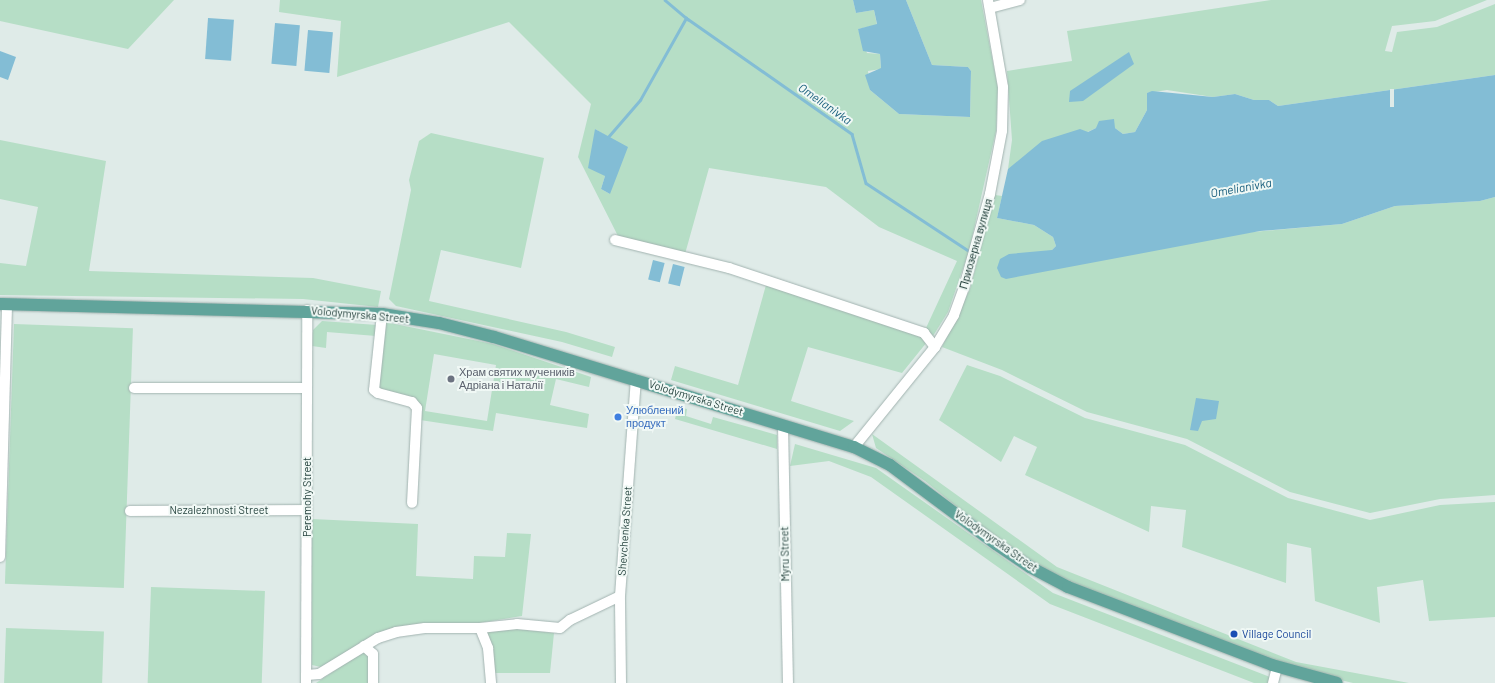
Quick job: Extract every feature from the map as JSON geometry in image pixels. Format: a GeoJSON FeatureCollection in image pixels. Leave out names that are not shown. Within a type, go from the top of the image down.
{"type":"FeatureCollection","features":[{"type":"Feature","properties":{"kind":"main road","name":"Volodymyrska Street"},"geometry":{"type":"LineString","coordinates":[[3,304],[307,310],[382,314],[439,323],[494,337],[854,447],[872,455],[906,476],[996,544],[1048,577],[1094,598],[1277,667],[1337,683]]}},
{"type":"Feature","properties":{"kind":"street","name":"Приозерна вулиця"},"geometry":{"type":"LineString","coordinates":[[854,447],[934,347],[954,315],[964,287],[990,194],[1002,131],[1003,88],[989,4],[1020,0]]}},
{"type":"Feature","properties":{"kind":"street"},"geometry":{"type":"LineString","coordinates":[[615,240],[729,268],[924,333],[934,347]]}},
{"type":"Feature","properties":{"kind":"street"},"geometry":{"type":"LineString","coordinates":[[0,557],[3,304]]}},
{"type":"Feature","properties":{"kind":"street","name":"Peremohy Street"},"geometry":{"type":"LineString","coordinates":[[307,310],[307,679]]}},
{"type":"Feature","properties":{"kind":"street"},"geometry":{"type":"LineString","coordinates":[[382,314],[374,390],[378,394],[412,402],[417,408],[412,503]]}},
{"type":"Feature","properties":{"kind":"street","name":"Shevchenka Street"},"geometry":{"type":"LineString","coordinates":[[621,683],[620,596],[636,380]]}},
{"type":"Feature","properties":{"kind":"street"},"geometry":{"type":"LineString","coordinates":[[134,388],[307,388]]}},
{"type":"Feature","properties":{"kind":"street","name":"Myru Street"},"geometry":{"type":"LineString","coordinates":[[783,425],[788,683]]}},
{"type":"Feature","properties":{"kind":"street","name":"Nezalezhnosti Street"},"geometry":{"type":"LineString","coordinates":[[130,511],[307,510]]}},
{"type":"Feature","properties":{"kind":"street"},"geometry":{"type":"LineString","coordinates":[[307,679],[320,674],[364,646],[396,632],[425,628],[480,628],[517,624],[560,628],[570,620],[620,596]]}},
{"type":"Feature","properties":{"kind":"street"},"geometry":{"type":"LineString","coordinates":[[480,628],[488,648],[491,683]]}},
{"type":"Feature","properties":{"kind":"street"},"geometry":{"type":"LineString","coordinates":[[364,646],[373,654],[373,683]]}},
{"type":"Feature","properties":{"kind":"street"},"geometry":{"type":"LineString","coordinates":[[1273,683],[1277,667]]}},
{"type":"Feature","properties":{"kind":"green space"},"geometry":{"type":"Polygon","coordinates":[[[0,0],[174,0],[128,49],[0,21],[0,0]]]}},
{"type":"Feature","properties":{"kind":"green space"},"geometry":{"type":"Polygon","coordinates":[[[280,0],[853,0],[856,13],[874,10],[877,25],[858,29],[867,53],[880,54],[881,69],[868,71],[870,90],[899,114],[970,117],[971,71],[968,67],[932,65],[906,0],[981,0],[998,89],[996,131],[969,251],[948,312],[933,336],[926,328],[957,261],[879,227],[826,187],[709,168],[685,254],[619,238],[578,157],[591,104],[509,22],[337,77],[341,21],[279,12],[280,0]],[[595,129],[605,176],[601,189],[610,194],[608,137],[595,129]]]}},
{"type":"Feature","properties":{"kind":"green space"},"geometry":{"type":"Polygon","coordinates":[[[1271,0],[1487,0],[1435,21],[1392,26],[1385,51],[1392,52],[1397,32],[1437,27],[1495,4],[1495,75],[1278,106],[1269,100],[1254,100],[1235,94],[1213,97],[1167,90],[1147,93],[1147,110],[1135,132],[1123,134],[1115,128],[1096,128],[1008,169],[1012,140],[1007,71],[1072,61],[1067,31],[1271,0]]]}},
{"type":"Feature","properties":{"kind":"green space"},"geometry":{"type":"Polygon","coordinates":[[[431,133],[544,158],[521,268],[441,250],[429,301],[566,332],[615,347],[612,357],[562,342],[396,306],[389,299],[411,190],[409,180],[419,141],[431,133]]]}},
{"type":"Feature","properties":{"kind":"green space"},"geometry":{"type":"Polygon","coordinates":[[[0,140],[106,161],[89,271],[313,278],[381,291],[378,307],[303,299],[0,295],[0,263],[26,266],[38,207],[0,199],[0,140]]]}},
{"type":"Feature","properties":{"kind":"green space"},"geometry":{"type":"Polygon","coordinates":[[[995,195],[1002,196],[997,218],[1034,225],[1053,237],[1056,246],[1052,250],[1009,254],[1342,224],[1395,206],[1480,201],[1495,197],[1495,495],[1440,499],[1370,513],[1290,492],[1187,439],[1087,412],[1002,370],[942,347],[970,289],[995,195]]]}},
{"type":"Feature","properties":{"kind":"green space"},"geometry":{"type":"Polygon","coordinates":[[[766,285],[922,334],[927,342],[902,373],[808,347],[791,401],[854,421],[840,431],[671,380],[675,366],[738,385],[766,285]]]}},
{"type":"Feature","properties":{"kind":"green space"},"geometry":{"type":"Polygon","coordinates":[[[322,321],[377,325],[376,336],[327,332],[326,348],[312,346],[313,330],[322,321]]]}},
{"type":"Feature","properties":{"kind":"green space"},"geometry":{"type":"Polygon","coordinates":[[[385,322],[493,344],[591,377],[589,387],[556,379],[550,405],[589,414],[587,428],[496,413],[493,431],[420,420],[421,407],[378,388],[385,322]],[[434,354],[425,411],[487,421],[496,365],[434,354]]]}},
{"type":"Feature","properties":{"kind":"green space"},"geometry":{"type":"Polygon","coordinates":[[[14,324],[133,328],[124,588],[5,584],[14,324]]]}},
{"type":"Feature","properties":{"kind":"green space"},"geometry":{"type":"Polygon","coordinates":[[[967,365],[1000,376],[1085,418],[1185,445],[1288,498],[1370,520],[1440,505],[1495,502],[1495,617],[1429,621],[1423,580],[1377,587],[1380,623],[1315,601],[1311,548],[1287,543],[1286,583],[1182,547],[1186,510],[1151,506],[1149,532],[1025,475],[1037,447],[1014,436],[1001,462],[939,420],[967,365]]]}},
{"type":"Feature","properties":{"kind":"green space"},"geometry":{"type":"Polygon","coordinates":[[[678,407],[687,409],[686,416],[711,424],[713,417],[777,435],[777,449],[675,419],[678,407]]]}},
{"type":"Feature","properties":{"kind":"green space"},"geometry":{"type":"Polygon","coordinates":[[[872,434],[1057,567],[1296,662],[1409,683],[1353,683],[1294,669],[1128,606],[1049,573],[998,540],[925,481],[876,448],[872,434]]]}},
{"type":"Feature","properties":{"kind":"green space"},"geometry":{"type":"Polygon","coordinates":[[[795,444],[876,468],[1053,593],[1270,677],[1269,683],[1254,683],[1050,604],[871,477],[829,461],[790,466],[795,444]]]}},
{"type":"Feature","properties":{"kind":"green space"},"geometry":{"type":"Polygon","coordinates":[[[312,519],[418,524],[416,576],[473,579],[474,556],[505,557],[507,533],[531,534],[522,616],[479,623],[424,623],[395,627],[376,634],[321,667],[312,665],[312,519]]]}},
{"type":"Feature","properties":{"kind":"green space"},"geometry":{"type":"Polygon","coordinates":[[[151,587],[265,591],[262,683],[148,683],[151,587]]]}},
{"type":"Feature","properties":{"kind":"green space"},"geometry":{"type":"Polygon","coordinates":[[[6,628],[104,631],[102,683],[4,683],[6,628]]]}},
{"type":"Feature","properties":{"kind":"green space"},"geometry":{"type":"Polygon","coordinates":[[[517,629],[554,633],[550,673],[494,673],[486,632],[517,629]]]}},
{"type":"Feature","properties":{"kind":"green space"},"geometry":{"type":"Polygon","coordinates":[[[364,651],[369,656],[369,683],[316,683],[364,651]]]}},
{"type":"Feature","properties":{"kind":"water"},"geometry":{"type":"Polygon","coordinates":[[[853,0],[906,0],[932,65],[968,67],[971,71],[970,117],[899,114],[870,90],[865,75],[881,68],[880,54],[863,51],[858,29],[877,24],[874,10],[856,13],[853,0]]]}},
{"type":"Feature","properties":{"kind":"water"},"geometry":{"type":"Polygon","coordinates":[[[208,18],[234,20],[231,61],[205,59],[208,18]]]}},
{"type":"Feature","properties":{"kind":"water"},"geometry":{"type":"Polygon","coordinates":[[[275,23],[300,25],[296,66],[271,64],[275,23]]]}},
{"type":"Feature","properties":{"kind":"water"},"geometry":{"type":"Polygon","coordinates":[[[308,30],[333,32],[329,73],[304,71],[308,30]]]}},
{"type":"Feature","properties":{"kind":"water"},"geometry":{"type":"Polygon","coordinates":[[[0,51],[16,57],[8,80],[0,77],[0,51]]]}},
{"type":"Feature","properties":{"kind":"water"},"geometry":{"type":"Polygon","coordinates":[[[1129,52],[1134,64],[1083,101],[1069,102],[1070,91],[1129,52]]]}},
{"type":"Feature","properties":{"kind":"water"},"geometry":{"type":"Polygon","coordinates":[[[1495,75],[1495,197],[1480,201],[1395,206],[1342,224],[1260,231],[1006,279],[1001,277],[997,268],[1000,259],[1009,254],[1052,250],[1056,246],[1053,237],[1034,225],[997,218],[1008,169],[1042,141],[1080,129],[1088,132],[1096,128],[1099,121],[1114,119],[1115,128],[1123,134],[1135,132],[1147,110],[1147,93],[1152,91],[1213,97],[1235,94],[1254,100],[1269,100],[1278,106],[1495,75]]]}},
{"type":"Feature","properties":{"kind":"water"},"geometry":{"type":"Polygon","coordinates":[[[595,129],[628,147],[610,194],[601,189],[605,176],[588,168],[595,129]]]}},
{"type":"Feature","properties":{"kind":"water"},"geometry":{"type":"Polygon","coordinates":[[[653,260],[665,263],[660,282],[648,279],[653,260]]]}},
{"type":"Feature","properties":{"kind":"water"},"geometry":{"type":"Polygon","coordinates":[[[673,264],[685,267],[680,286],[668,283],[673,264]]]}},
{"type":"Feature","properties":{"kind":"water"},"geometry":{"type":"Polygon","coordinates":[[[1196,398],[1219,401],[1216,419],[1202,421],[1198,431],[1190,430],[1196,398]]]}},
{"type":"Feature","properties":{"kind":"pier"},"geometry":{"type":"Polygon","coordinates":[[[1390,89],[1394,89],[1394,107],[1390,107],[1390,89]]]}},
{"type":"Feature","properties":{"kind":"waterway","name":"Omelianivka"},"geometry":{"type":"LineString","coordinates":[[665,0],[688,19],[852,134],[866,183],[969,251]]}},
{"type":"Feature","properties":{"kind":"waterway"},"geometry":{"type":"LineString","coordinates":[[608,137],[640,100],[686,18]]}},
{"type":"Feature","properties":{"kind":"place","name":"Храм святих мучеників Адріана і Наталії"},"geometry":{"type":"Point","coordinates":[451,379]}},
{"type":"Feature","properties":{"kind":"place","name":"Улюблений продукт"},"geometry":{"type":"Point","coordinates":[618,417]}},
{"type":"Feature","properties":{"kind":"place","name":"Village Council"},"geometry":{"type":"Point","coordinates":[1234,634]}}]}
